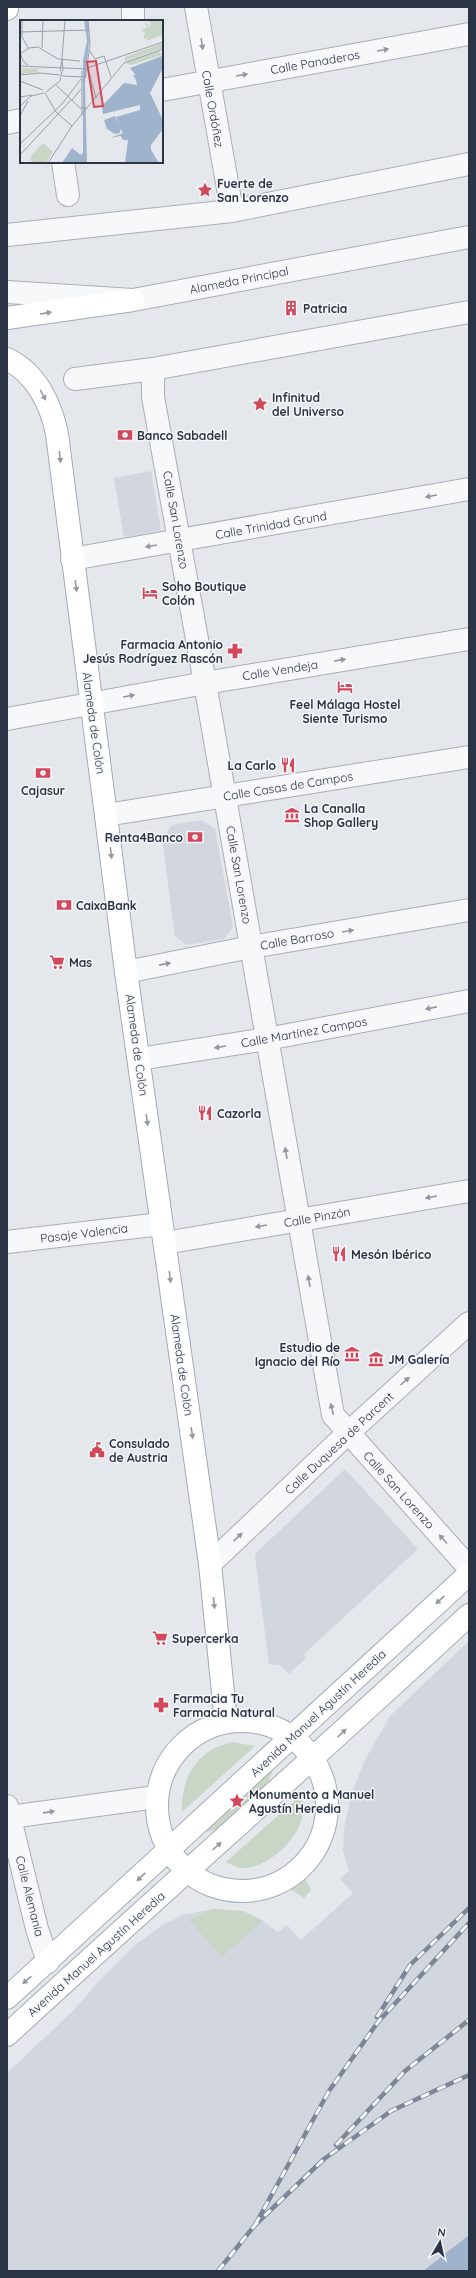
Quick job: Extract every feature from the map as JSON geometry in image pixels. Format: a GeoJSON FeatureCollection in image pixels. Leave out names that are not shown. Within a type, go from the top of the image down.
{"type":"FeatureCollection","features":[{"type":"Feature","properties":{"kind":"main road"},"geometry":{"type":"LineString","coordinates":[[7,318],[133,300]]}},
{"type":"Feature","properties":{"kind":"main road","name":"Alameda de Colón"},"geometry":{"type":"LineString","coordinates":[[7,359],[28,374],[41,389],[54,418],[126,972],[210,1564],[226,1722]]}},
{"type":"Feature","properties":{"kind":"main road","name":"Avenida Manuel Agustín Heredia"},"geometry":{"type":"LineString","coordinates":[[7,1998],[469,1574]]}},
{"type":"Feature","properties":{"kind":"main road","name":"Avenida Manuel Agustín Heredia"},"geometry":{"type":"LineString","coordinates":[[7,2035],[159,1896],[188,1872],[314,1759],[469,1615]]}},
{"type":"Feature","properties":{"kind":"main road"},"geometry":{"type":"LineString","coordinates":[[250,1721],[272,1726],[293,1737],[314,1759],[324,1782],[328,1807],[324,1832],[312,1855],[298,1870],[281,1882],[261,1889],[236,1891],[210,1885],[188,1872],[177,1861],[169,1849],[158,1819],[156,1797],[161,1780],[170,1760],[186,1742],[204,1729],[226,1722],[250,1721]]}},
{"type":"Feature","properties":{"kind":"street"},"geometry":{"type":"LineString","coordinates":[[133,7],[133,20]]}},
{"type":"Feature","properties":{"kind":"street","name":"Calle Ordóñez"},"geometry":{"type":"LineString","coordinates":[[196,7],[232,212]]}},
{"type":"Feature","properties":{"kind":"street","name":"Calle Panaderos"},"geometry":{"type":"LineString","coordinates":[[163,90],[469,34]]}},
{"type":"Feature","properties":{"kind":"street"},"geometry":{"type":"LineString","coordinates":[[7,123],[20,120]]}},
{"type":"Feature","properties":{"kind":"street"},"geometry":{"type":"LineString","coordinates":[[63,163],[68,195]]}},
{"type":"Feature","properties":{"kind":"street"},"geometry":{"type":"LineString","coordinates":[[7,235],[232,212],[469,164]]}},
{"type":"Feature","properties":{"kind":"street","name":"Alameda Principal"},"geometry":{"type":"LineString","coordinates":[[7,292],[133,300],[469,236]]}},
{"type":"Feature","properties":{"kind":"street"},"geometry":{"type":"LineString","coordinates":[[75,379],[153,369],[469,312]]}},
{"type":"Feature","properties":{"kind":"street","name":"Calle San Lorenzo"},"geometry":{"type":"LineString","coordinates":[[153,369],[153,397],[205,682],[333,1415],[469,1568]]}},
{"type":"Feature","properties":{"kind":"street","name":"Calle Trinidad Grund"},"geometry":{"type":"LineString","coordinates":[[72,558],[180,541],[469,489]]}},
{"type":"Feature","properties":{"kind":"street","name":"Calle Vendeja"},"geometry":{"type":"LineString","coordinates":[[7,719],[205,682],[469,639]]}},
{"type":"Feature","properties":{"kind":"street","name":"Calle Casas de Campos"},"geometry":{"type":"LineString","coordinates":[[106,814],[469,757]]}},
{"type":"Feature","properties":{"kind":"street","name":"Calle Barroso"},"geometry":{"type":"LineString","coordinates":[[126,972],[251,947],[469,910]]}},
{"type":"Feature","properties":{"kind":"street","name":"Calle Martínez Campos"},"geometry":{"type":"LineString","coordinates":[[138,1059],[267,1039],[469,1001]]}},
{"type":"Feature","properties":{"kind":"street","name":"Calle Pinzón"},"geometry":{"type":"LineString","coordinates":[[163,1234],[298,1220],[469,1191]]}},
{"type":"Feature","properties":{"kind":"street","name":"Pasaje Valencia"},"geometry":{"type":"LineString","coordinates":[[7,1242],[163,1234]]}},
{"type":"Feature","properties":{"kind":"street","name":"Calle Duquesa de Parcent"},"geometry":{"type":"LineString","coordinates":[[210,1564],[348,1433],[469,1323]]}},
{"type":"Feature","properties":{"kind":"street"},"geometry":{"type":"LineString","coordinates":[[8,1812],[156,1797]]}},
{"type":"Feature","properties":{"kind":"street","name":"Calle Alemania"},"geometry":{"type":"LineString","coordinates":[[8,1812],[37,1929],[48,1962]]}},
{"type":"Feature","properties":{"kind":"shaded area"},"geometry":{"type":"Polygon","coordinates":[[[151,471],[161,530],[124,537],[114,478],[151,471]]]}},
{"type":"Feature","properties":{"kind":"shaded area"},"geometry":{"type":"Polygon","coordinates":[[[202,820],[215,829],[233,927],[224,939],[187,945],[175,937],[162,838],[172,825],[202,820]]]}},
{"type":"Feature","properties":{"kind":"shaded area"},"geometry":{"type":"Polygon","coordinates":[[[345,1469],[418,1549],[304,1654],[306,1658],[289,1674],[280,1665],[269,1664],[255,1557],[256,1553],[345,1469]]]}},
{"type":"Feature","properties":{"kind":"shaded area"},"geometry":{"type":"Polygon","coordinates":[[[469,1641],[469,2235],[423,2271],[7,2271],[7,2073],[74,2010],[96,1984],[135,1945],[161,1926],[183,1915],[213,1909],[243,1911],[263,1921],[278,1932],[287,1925],[301,1940],[353,1893],[340,1879],[349,1871],[343,1851],[344,1829],[351,1795],[365,1760],[390,1716],[469,1641]]]}},
{"type":"Feature","properties":{"kind":"green space"},"geometry":{"type":"Polygon","coordinates":[[[231,1742],[255,1746],[182,1812],[185,1786],[187,1779],[195,1765],[210,1750],[231,1742]]]}},
{"type":"Feature","properties":{"kind":"green space"},"geometry":{"type":"Polygon","coordinates":[[[273,1769],[267,1785],[220,1828],[206,1832],[211,1817],[256,1775],[273,1769]]]}},
{"type":"Feature","properties":{"kind":"green space"},"geometry":{"type":"Polygon","coordinates":[[[301,1795],[302,1817],[299,1826],[294,1835],[279,1852],[270,1859],[250,1867],[241,1868],[226,1862],[301,1795]]]}},
{"type":"Feature","properties":{"kind":"green space"},"geometry":{"type":"Polygon","coordinates":[[[302,1872],[311,1890],[304,1898],[284,1885],[302,1872]]]}},
{"type":"Feature","properties":{"kind":"green space"},"geometry":{"type":"Polygon","coordinates":[[[213,1909],[243,1911],[263,1921],[222,1957],[189,1920],[213,1909]]]}},
{"type":"Feature","properties":{"kind":"water"},"geometry":{"type":"Polygon","coordinates":[[[469,2235],[469,2271],[423,2271],[469,2235]]]}},
{"type":"Feature","properties":{"kind":"railway"},"geometry":{"type":"LineString","coordinates":[[377,2017],[410,1965],[469,1908]]}},
{"type":"Feature","properties":{"kind":"railway"},"geometry":{"type":"LineString","coordinates":[[255,2225],[329,2091],[378,2022],[469,1923]]}},
{"type":"Feature","properties":{"kind":"railway"},"geometry":{"type":"LineString","coordinates":[[336,2145],[405,2071],[469,2020]]}},
{"type":"Feature","properties":{"kind":"railway"},"geometry":{"type":"LineString","coordinates":[[218,2271],[255,2225],[324,2159],[391,2111],[469,2075]]}},
{"type":"Feature","properties":{"kind":"place","name":"Fuerte de San Lorenzo"},"geometry":{"type":"Point","coordinates":[205,190]}},
{"type":"Feature","properties":{"kind":"place","name":"Patricia"},"geometry":{"type":"Point","coordinates":[291,308]}},
{"type":"Feature","properties":{"kind":"place","name":"Infinitud del Universo"},"geometry":{"type":"Point","coordinates":[260,404]}},
{"type":"Feature","properties":{"kind":"place","name":"Banco Sabadell"},"geometry":{"type":"Point","coordinates":[125,435]}},
{"type":"Feature","properties":{"kind":"place","name":"Soho Boutique Colón"},"geometry":{"type":"Point","coordinates":[150,593]}},
{"type":"Feature","properties":{"kind":"place","name":"Farmacia Antonio Jesús Rodríguez Rascón"},"geometry":{"type":"Point","coordinates":[235,651]}},
{"type":"Feature","properties":{"kind":"place","name":"Feel Málaga Hostel Siente Turismo"},"geometry":{"type":"Point","coordinates":[345,687]}},
{"type":"Feature","properties":{"kind":"place","name":"La Carlo"},"geometry":{"type":"Point","coordinates":[288,765]}},
{"type":"Feature","properties":{"kind":"place","name":"Cajasur"},"geometry":{"type":"Point","coordinates":[43,773]}},
{"type":"Feature","properties":{"kind":"place","name":"La Canalla Shop Gallery"},"geometry":{"type":"Point","coordinates":[292,815]}},
{"type":"Feature","properties":{"kind":"place","name":"Renta4Banco"},"geometry":{"type":"Point","coordinates":[195,837]}},
{"type":"Feature","properties":{"kind":"place","name":"CaixaBank"},"geometry":{"type":"Point","coordinates":[64,905]}},
{"type":"Feature","properties":{"kind":"place","name":"Mas"},"geometry":{"type":"Point","coordinates":[57,962]}},
{"type":"Feature","properties":{"kind":"place","name":"Cazorla"},"geometry":{"type":"Point","coordinates":[205,1113]}},
{"type":"Feature","properties":{"kind":"place","name":"Mesón Ibérico"},"geometry":{"type":"Point","coordinates":[339,1254]}},
{"type":"Feature","properties":{"kind":"place","name":"Estudio de Ignacio del Río"},"geometry":{"type":"Point","coordinates":[352,1354]}},
{"type":"Feature","properties":{"kind":"place","name":"JM Galería"},"geometry":{"type":"Point","coordinates":[376,1359]}},
{"type":"Feature","properties":{"kind":"place","name":"Consulado de Austria"},"geometry":{"type":"Point","coordinates":[97,1450]}},
{"type":"Feature","properties":{"kind":"place","name":"Supercerka"},"geometry":{"type":"Point","coordinates":[160,1638]}},
{"type":"Feature","properties":{"kind":"place","name":"Farmacia Tu Farmacia Natural"},"geometry":{"type":"Point","coordinates":[161,1705]}},
{"type":"Feature","properties":{"kind":"place","name":"Monumento a Manuel Agustín Heredia"},"geometry":{"type":"Point","coordinates":[237,1801]}}]}
